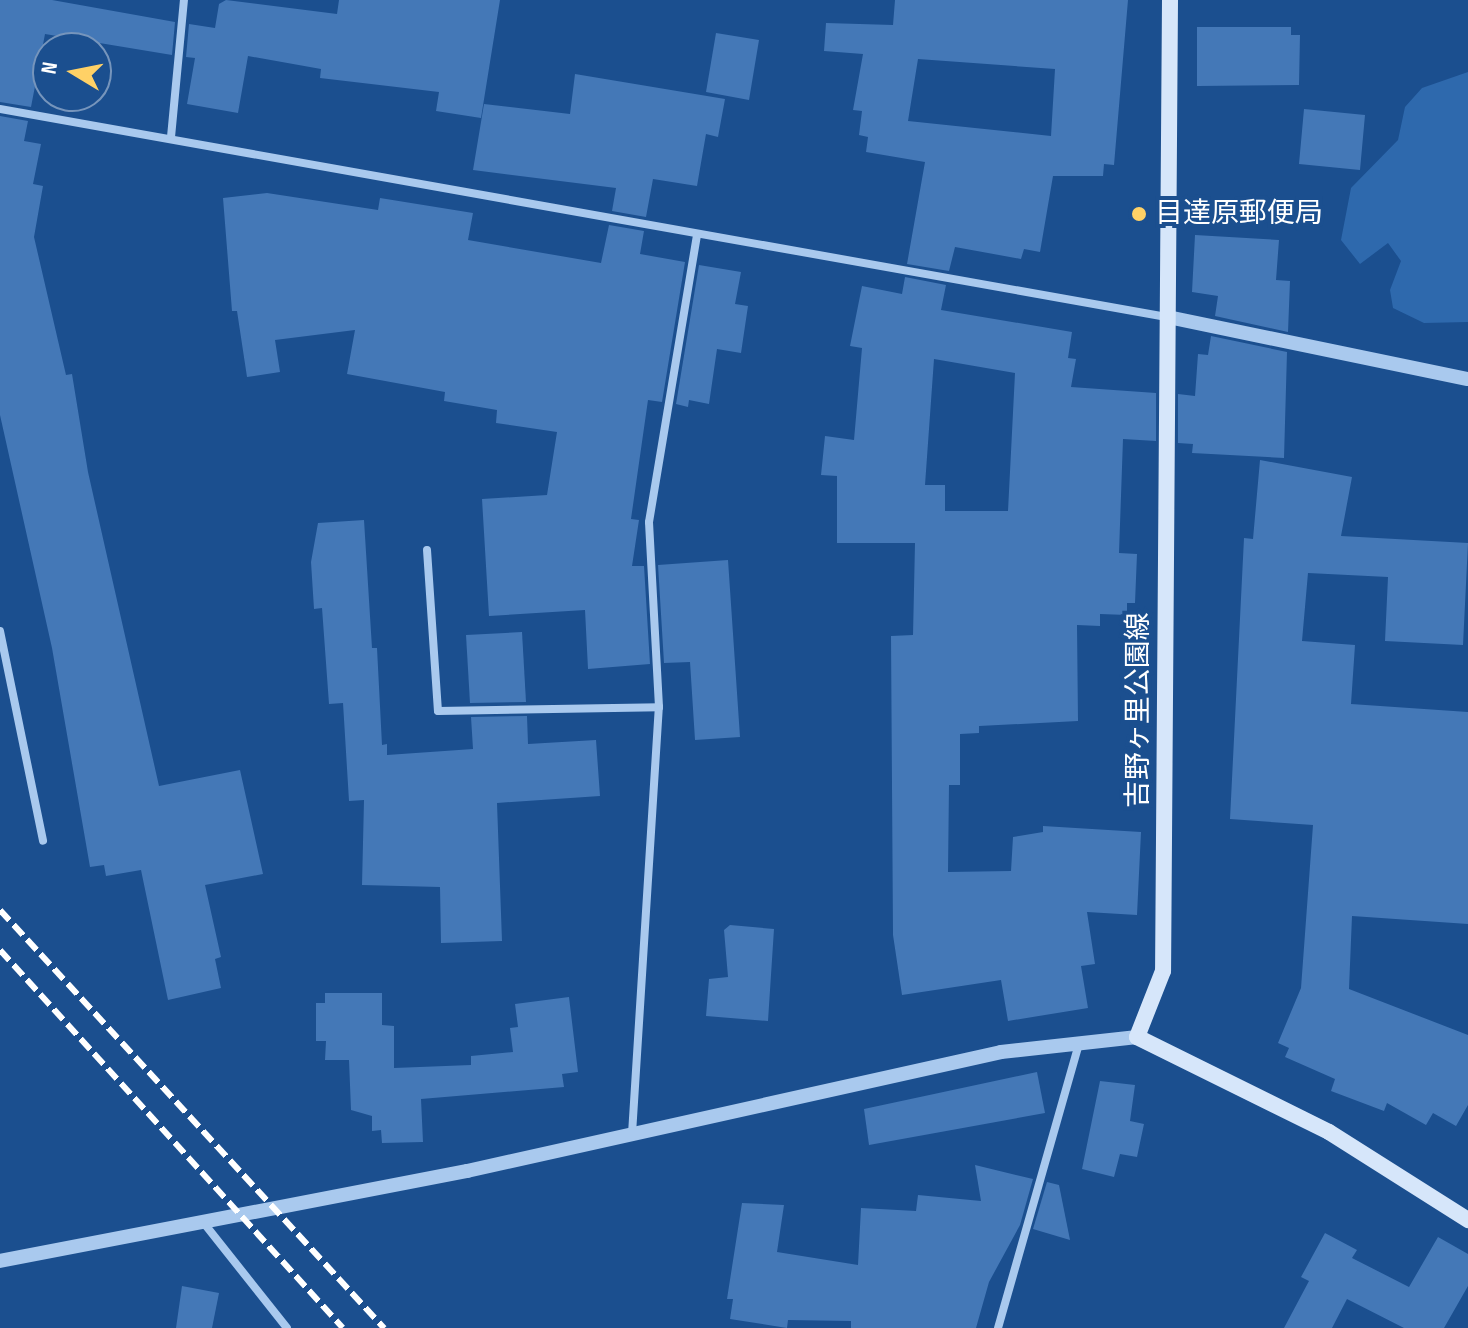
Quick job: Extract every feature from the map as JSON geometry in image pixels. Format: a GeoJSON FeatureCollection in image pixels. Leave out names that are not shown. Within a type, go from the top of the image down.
{"type":"FeatureCollection","features":[{"type":"Feature","properties":{"kind":"main road","name":"吉野ヶ里公園線"},"geometry":{"type":"LineString","coordinates":[[1137,1037],[1163,971],[1170,0]]}},
{"type":"Feature","properties":{"kind":"main road"},"geometry":{"type":"LineString","coordinates":[[1137,1037],[1329,1132],[1468,1220]]}},
{"type":"Feature","properties":{"kind":"street"},"geometry":{"type":"LineString","coordinates":[[171,137],[183,57],[184,0]]}},
{"type":"Feature","properties":{"kind":"street"},"geometry":{"type":"LineString","coordinates":[[0,109],[171,137],[1168,317],[1468,379]]}},
{"type":"Feature","properties":{"kind":"street"},"geometry":{"type":"LineString","coordinates":[[632,1134],[659,707],[651,487],[697,234]]}},
{"type":"Feature","properties":{"kind":"street"},"geometry":{"type":"LineString","coordinates":[[427,550],[438,711],[659,707]]}},
{"type":"Feature","properties":{"kind":"street"},"geometry":{"type":"LineString","coordinates":[[0,631],[43,841]]}},
{"type":"Feature","properties":{"kind":"street"},"geometry":{"type":"LineString","coordinates":[[0,690],[11,688]]}},
{"type":"Feature","properties":{"kind":"street"},"geometry":{"type":"LineString","coordinates":[[0,1261],[632,1134],[1001,1052],[1137,1037]]}},
{"type":"Feature","properties":{"kind":"street"},"geometry":{"type":"LineString","coordinates":[[998,1328],[1079,1043]]}},
{"type":"Feature","properties":{"kind":"street"},"geometry":{"type":"LineString","coordinates":[[203,1222],[287,1328]]}},
{"type":"Feature","properties":{"kind":"shaded area"},"geometry":{"type":"Polygon","coordinates":[[[1468,72],[1468,322],[1424,323],[1393,308],[1390,290],[1401,261],[1388,243],[1360,264],[1341,240],[1351,188],[1398,140],[1405,107],[1422,88],[1468,72]]]}},
{"type":"Feature","properties":{"kind":"building"},"geometry":{"type":"Polygon","coordinates":[[[0,0],[52,0],[175,22],[172,55],[112,45],[112,32],[32,32],[31,107],[0,102],[0,0]]]}},
{"type":"Feature","properties":{"kind":"building"},"geometry":{"type":"Polygon","coordinates":[[[226,0],[337,14],[339,0],[500,0],[481,118],[436,111],[439,92],[320,78],[321,69],[248,56],[238,113],[187,104],[195,58],[186,57],[189,24],[215,28],[219,4],[226,0]]]}},
{"type":"Feature","properties":{"kind":"building"},"geometry":{"type":"Polygon","coordinates":[[[895,0],[1128,0],[1114,165],[1104,164],[1103,176],[1053,176],[1040,252],[1024,249],[1021,259],[955,247],[949,271],[907,264],[925,162],[866,152],[868,137],[859,135],[862,111],[853,110],[863,54],[824,51],[826,23],[893,25],[895,0]],[[918,59],[908,121],[1051,136],[1055,69],[918,59]]]}},
{"type":"Feature","properties":{"kind":"building"},"geometry":{"type":"Polygon","coordinates":[[[1197,27],[1291,27],[1291,35],[1300,35],[1299,85],[1197,86],[1197,27]]]}},
{"type":"Feature","properties":{"kind":"building"},"geometry":{"type":"Polygon","coordinates":[[[716,33],[759,40],[749,100],[706,92],[716,33]]]}},
{"type":"Feature","properties":{"kind":"building"},"geometry":{"type":"Polygon","coordinates":[[[575,74],[725,99],[718,137],[706,134],[697,186],[653,179],[646,217],[612,211],[616,188],[473,170],[484,104],[570,114],[575,74]]]}},
{"type":"Feature","properties":{"kind":"building"},"geometry":{"type":"Polygon","coordinates":[[[1304,109],[1365,115],[1360,170],[1299,164],[1304,109]]]}},
{"type":"Feature","properties":{"kind":"building"},"geometry":{"type":"Polygon","coordinates":[[[0,116],[28,121],[24,141],[41,144],[33,184],[43,186],[34,237],[66,375],[72,374],[88,472],[159,786],[240,770],[263,874],[205,885],[221,957],[215,959],[221,988],[168,1000],[141,870],[106,876],[104,865],[90,867],[52,648],[0,415],[0,116]]]}},
{"type":"Feature","properties":{"kind":"building"},"geometry":{"type":"Polygon","coordinates":[[[267,193],[378,210],[380,198],[473,213],[468,240],[601,263],[609,225],[644,231],[640,254],[685,262],[662,402],[648,400],[631,519],[639,520],[632,566],[644,566],[650,664],[588,669],[585,610],[489,616],[482,499],[547,495],[557,432],[496,423],[497,410],[444,401],[445,392],[347,374],[355,330],[275,340],[280,372],[247,377],[237,311],[232,311],[223,198],[267,193]]]}},
{"type":"Feature","properties":{"kind":"building"},"geometry":{"type":"Polygon","coordinates":[[[1195,235],[1279,240],[1276,280],[1290,281],[1288,332],[1215,316],[1218,296],[1192,292],[1195,235]]]}},
{"type":"Feature","properties":{"kind":"building"},"geometry":{"type":"Polygon","coordinates":[[[699,265],[741,272],[735,304],[748,306],[741,353],[717,349],[709,404],[689,400],[688,407],[676,404],[699,265]]]}},
{"type":"Feature","properties":{"kind":"building"},"geometry":{"type":"Polygon","coordinates":[[[905,277],[946,285],[941,310],[1072,332],[1068,358],[1076,359],[1071,387],[1156,393],[1156,441],[1123,439],[1119,553],[1137,554],[1135,603],[1127,603],[1127,615],[1100,614],[1100,626],[1077,625],[1078,721],[979,726],[979,733],[960,734],[960,785],[949,785],[948,872],[1011,871],[1013,837],[1043,832],[1043,826],[1141,832],[1137,915],[1087,912],[1095,964],[1081,966],[1088,1008],[1008,1021],[1001,980],[902,995],[893,935],[891,636],[913,635],[915,543],[837,543],[837,476],[821,475],[825,436],[854,440],[862,348],[850,346],[862,286],[902,294],[905,277]],[[934,359],[925,485],[945,485],[945,511],[1008,511],[1015,373],[934,359]]]}},
{"type":"Feature","properties":{"kind":"building"},"geometry":{"type":"Polygon","coordinates":[[[1211,336],[1287,352],[1284,458],[1192,453],[1193,444],[1178,443],[1178,394],[1195,396],[1198,354],[1208,355],[1211,336]]]}},
{"type":"Feature","properties":{"kind":"building"},"geometry":{"type":"Polygon","coordinates":[[[1260,460],[1352,477],[1341,536],[1468,543],[1463,645],[1385,641],[1388,577],[1308,573],[1302,641],[1355,645],[1351,704],[1468,712],[1468,924],[1352,916],[1349,989],[1468,1035],[1468,1105],[1456,1126],[1433,1113],[1426,1125],[1387,1103],[1384,1111],[1331,1091],[1335,1079],[1285,1057],[1289,1048],[1278,1043],[1301,988],[1313,825],[1230,819],[1244,538],[1253,539],[1260,460]]]}},
{"type":"Feature","properties":{"kind":"building"},"geometry":{"type":"Polygon","coordinates":[[[364,520],[372,648],[377,648],[382,745],[387,744],[387,755],[473,749],[471,717],[527,716],[528,744],[596,740],[600,796],[497,803],[502,941],[441,943],[440,887],[362,885],[364,800],[349,801],[343,703],[329,704],[322,608],[314,609],[311,562],[318,523],[364,520]]]}},
{"type":"Feature","properties":{"kind":"building"},"geometry":{"type":"Polygon","coordinates":[[[728,560],[740,737],[695,740],[690,662],[664,663],[658,565],[728,560]]]}},
{"type":"Feature","properties":{"kind":"building"},"geometry":{"type":"Polygon","coordinates":[[[522,632],[526,702],[470,703],[466,635],[522,632]]]}},
{"type":"Feature","properties":{"kind":"building"},"geometry":{"type":"Polygon","coordinates":[[[730,925],[774,929],[768,1021],[706,1016],[709,979],[728,977],[724,930],[730,925]]]}},
{"type":"Feature","properties":{"kind":"building"},"geometry":{"type":"Polygon","coordinates":[[[325,993],[382,993],[382,1025],[394,1026],[394,1068],[471,1065],[471,1056],[513,1052],[510,1028],[518,1027],[515,1004],[569,997],[578,1072],[562,1074],[564,1087],[421,1099],[423,1142],[382,1143],[381,1130],[372,1131],[372,1116],[351,1110],[349,1060],[325,1060],[326,1041],[316,1041],[316,1003],[325,1003],[325,993]]]}},
{"type":"Feature","properties":{"kind":"building"},"geometry":{"type":"Polygon","coordinates":[[[1037,1072],[1045,1113],[869,1145],[864,1109],[1037,1072]]]}},
{"type":"Feature","properties":{"kind":"building"},"geometry":{"type":"Polygon","coordinates":[[[1100,1081],[1135,1085],[1130,1121],[1144,1124],[1137,1157],[1120,1154],[1114,1177],[1082,1169],[1100,1081]]]}},
{"type":"Feature","properties":{"kind":"building"},"geometry":{"type":"Polygon","coordinates":[[[975,1165],[1033,1179],[1020,1225],[989,1282],[976,1328],[851,1328],[851,1321],[788,1320],[787,1328],[730,1319],[733,1299],[727,1299],[742,1203],[784,1205],[777,1252],[858,1265],[861,1208],[916,1211],[918,1195],[981,1201],[975,1165]]]}},
{"type":"Feature","properties":{"kind":"building"},"geometry":{"type":"Polygon","coordinates":[[[1047,1182],[1059,1185],[1070,1240],[1033,1229],[1047,1182]]]}},
{"type":"Feature","properties":{"kind":"building"},"geometry":{"type":"Polygon","coordinates":[[[1325,1233],[1357,1250],[1352,1258],[1409,1287],[1438,1237],[1468,1254],[1468,1286],[1444,1328],[1404,1328],[1347,1299],[1332,1328],[1284,1328],[1309,1281],[1301,1277],[1325,1233]]]}},
{"type":"Feature","properties":{"kind":"building"},"geometry":{"type":"Polygon","coordinates":[[[182,1286],[219,1293],[212,1328],[176,1328],[182,1286]]]}},
{"type":"Feature","properties":{"kind":"railway"},"geometry":{"type":"LineString","coordinates":[[0,910],[384,1328]]}},
{"type":"Feature","properties":{"kind":"railway"},"geometry":{"type":"LineString","coordinates":[[0,950],[343,1328]]}},
{"type":"Feature","properties":{"kind":"place","name":"目達原郵便局"},"geometry":{"type":"Point","coordinates":[1139,214]}}]}
